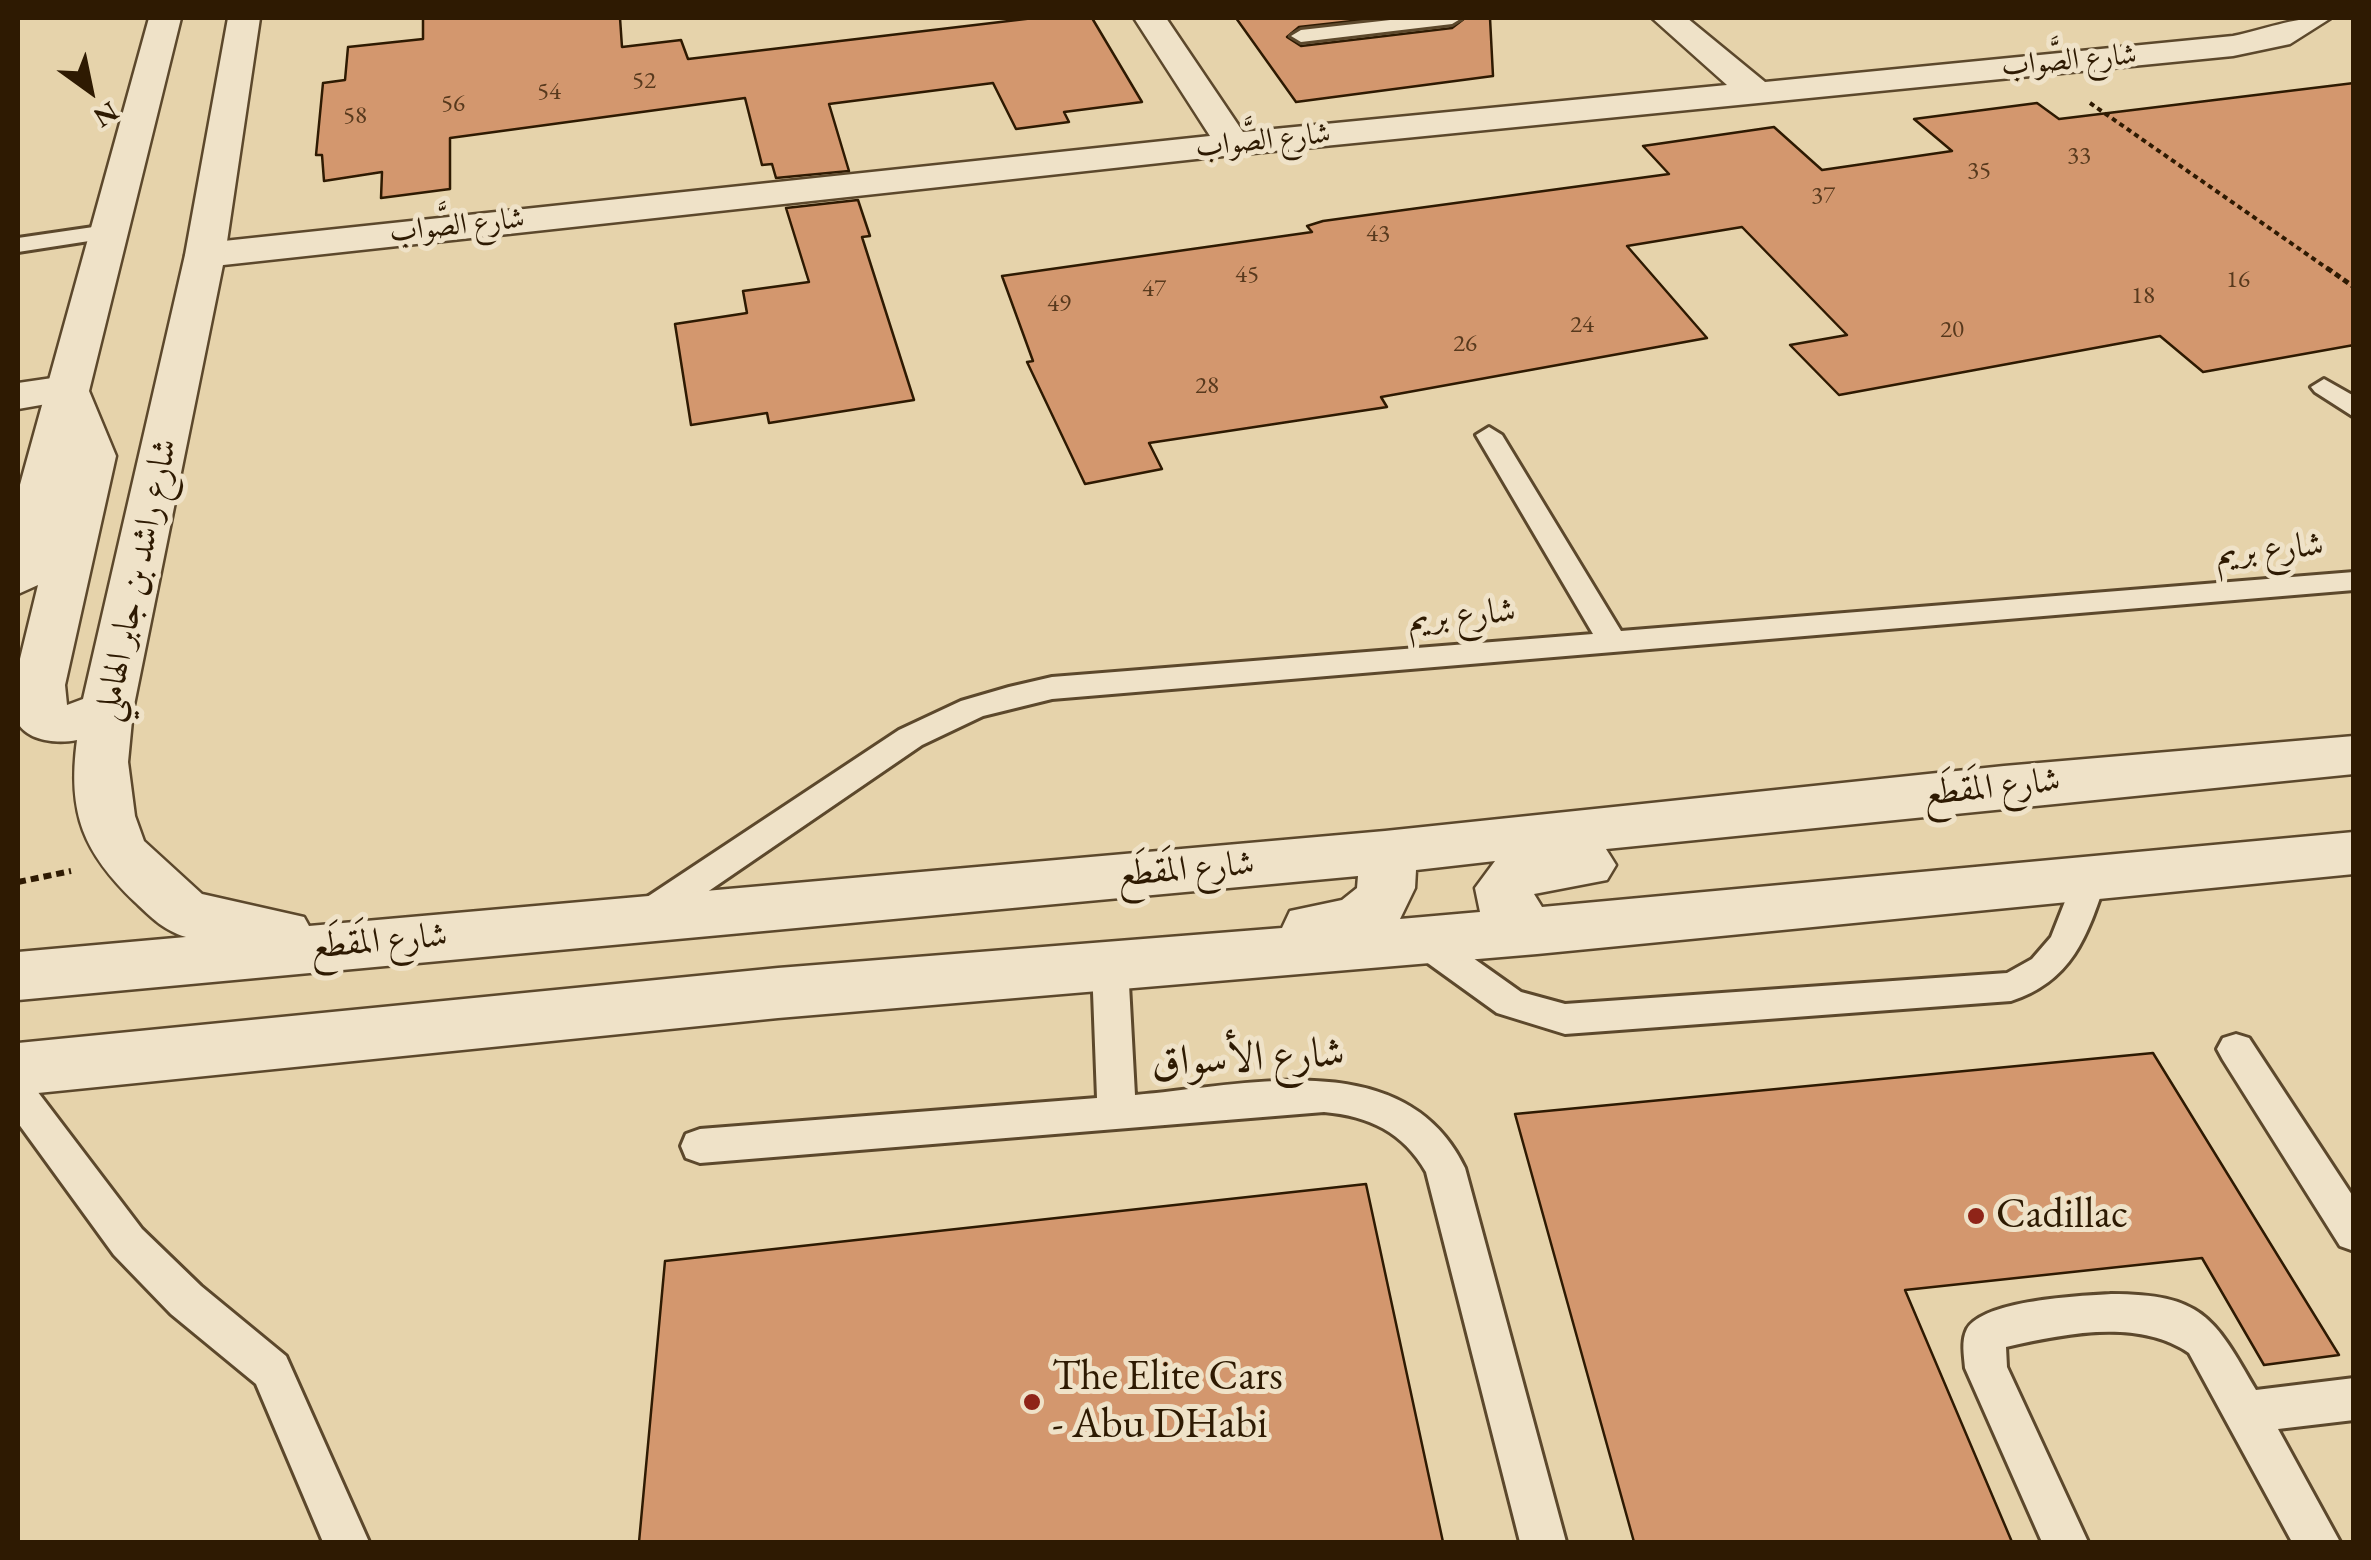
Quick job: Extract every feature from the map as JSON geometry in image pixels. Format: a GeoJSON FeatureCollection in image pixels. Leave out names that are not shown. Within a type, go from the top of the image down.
{"type":"FeatureCollection","features":[{"type":"Feature","properties":{"kind":"street"},"geometry":{"type":"LineString","coordinates":[[18,578],[165,18]]}},
{"type":"Feature","properties":{"kind":"street","name":"شارع راشد بن جابر الهاملي"},"geometry":{"type":"LineString","coordinates":[[244,18],[206,254],[107,710],[101,762],[106,816],[119,852],[184,914],[260,931],[386,941]]}},
{"type":"Feature","properties":{"kind":"street"},"geometry":{"type":"LineString","coordinates":[[1150,18],[1234,144]]}},
{"type":"Feature","properties":{"kind":"street"},"geometry":{"type":"LineString","coordinates":[[1668,18],[1756,91]]}},
{"type":"Feature","properties":{"kind":"street","name":"شارع الصَّواب"},"geometry":{"type":"LineString","coordinates":[[206,254],[1234,144],[2233,46],[2278,37],[2316,18]]}},
{"type":"Feature","properties":{"kind":"street"},"geometry":{"type":"LineString","coordinates":[[18,396],[66,389]]}},
{"type":"Feature","properties":{"kind":"street"},"geometry":{"type":"LineString","coordinates":[[66,389],[93,456],[39,685],[41,718],[52,724],[68,725],[107,710]]}},
{"type":"Feature","properties":{"kind":"street","name":"شارع المَقطَع"},"geometry":{"type":"LineString","coordinates":[[18,976],[1386,852],[2004,786],[2354,755]]}},
{"type":"Feature","properties":{"kind":"street"},"geometry":{"type":"LineString","coordinates":[[1537,931],[1516,922],[1504,906],[1504,888],[1516,875],[1839,840],[1928,818],[2004,786]]}},
{"type":"Feature","properties":{"kind":"street"},"geometry":{"type":"LineString","coordinates":[[1110,966],[1128,953],[1171,938],[1341,924],[1361,918],[1387,894],[1390,878],[1386,852]]}},
{"type":"Feature","properties":{"kind":"street"},"geometry":{"type":"LineString","coordinates":[[18,1069],[758,995],[1537,931],[2354,853]]}},
{"type":"Feature","properties":{"kind":"lane"},"geometry":{"type":"LineString","coordinates":[[1301,36],[1452,18]]}},
{"type":"Feature","properties":{"kind":"lane"},"geometry":{"type":"LineString","coordinates":[[18,245],[107,232]]}},
{"type":"Feature","properties":{"kind":"lane"},"geometry":{"type":"LineString","coordinates":[[2324,387],[2354,409]]}},
{"type":"Feature","properties":{"kind":"lane"},"geometry":{"type":"LineString","coordinates":[[1488,435],[1613,642]]}},
{"type":"Feature","properties":{"kind":"lane","name":"شارع بريم"},"geometry":{"type":"LineString","coordinates":[[642,919],[770,836],[917,730],[1005,696],[1052,688],[2354,581]]}},
{"type":"Feature","properties":{"kind":"lane"},"geometry":{"type":"LineString","coordinates":[[1422,941],[1510,1002],[1565,1019],[2011,988],[2040,976],[2062,955],[2089,880]]}},
{"type":"Feature","properties":{"kind":"lane"},"geometry":{"type":"LineString","coordinates":[[1110,966],[1118,1113]]}},
{"type":"Feature","properties":{"kind":"lane"},"geometry":{"type":"LineString","coordinates":[[2236,1050],[2354,1233]]}},
{"type":"Feature","properties":{"kind":"lane"},"geometry":{"type":"LineString","coordinates":[[18,1094],[128,1242],[186,1300],[271,1370],[346,1542]]}},
{"type":"Feature","properties":{"kind":"lane","name":"شارع الأسواق"},"geometry":{"type":"LineString","coordinates":[[700,1146],[1324,1096],[1375,1102],[1418,1128],[1434,1147],[1452,1190],[1543,1542]]}},
{"type":"Feature","properties":{"kind":"lane"},"geometry":{"type":"LineString","coordinates":[[2065,1542],[1986,1368],[1984,1339],[1994,1330],[2153,1311],[2171,1316],[2204,1339],[2316,1542]]}},
{"type":"Feature","properties":{"kind":"lane"},"geometry":{"type":"LineString","coordinates":[[2245,1412],[2354,1399]]}},
{"type":"Feature","properties":{"kind":"path"},"geometry":{"type":"LineString","coordinates":[[2036,64],[2354,287]]}},
{"type":"Feature","properties":{"kind":"building"},"geometry":{"type":"Polygon","coordinates":[[[423,18],[620,18],[622,47],[681,40],[688,59],[1034,18],[1092,18],[1142,102],[1064,112],[1069,122],[1016,129],[993,83],[829,104],[849,171],[776,178],[772,164],[762,165],[745,98],[450,138],[450,189],[381,198],[382,172],[324,181],[322,155],[316,155],[323,83],[345,80],[348,47],[423,39],[423,18]]]}},
{"type":"Feature","properties":{"kind":"building"},"geometry":{"type":"Polygon","coordinates":[[[1236,18],[1379,18],[1299,27],[1287,37],[1301,46],[1452,28],[1465,18],[1490,18],[1493,76],[1296,102],[1236,18]]]}},
{"type":"Feature","properties":{"kind":"building"},"geometry":{"type":"Polygon","coordinates":[[[2354,83],[2354,345],[2203,372],[2160,336],[1839,395],[1790,345],[1847,335],[1742,227],[1627,246],[1707,338],[1381,397],[1387,407],[1149,443],[1162,469],[1085,484],[1027,362],[1033,361],[1002,276],[1312,232],[1307,226],[1323,221],[1669,174],[1643,146],[1774,127],[1822,170],[1952,151],[1914,119],[2037,103],[2059,119],[2354,83]]]}},
{"type":"Feature","properties":{"kind":"building"},"geometry":{"type":"Polygon","coordinates":[[[858,200],[870,236],[862,237],[914,400],[769,423],[767,413],[691,425],[675,324],[747,313],[743,291],[809,282],[786,208],[858,200]]]}},
{"type":"Feature","properties":{"kind":"building"},"geometry":{"type":"Polygon","coordinates":[[[2153,1053],[2339,1355],[2264,1365],[2202,1258],[1905,1290],[2012,1542],[1634,1542],[1515,1114],[2153,1053]]]}},
{"type":"Feature","properties":{"kind":"building","name":"The Elite Cars - Abu DHabi"},"geometry":{"type":"Polygon","coordinates":[[[1366,1184],[1443,1542],[639,1542],[665,1261],[1366,1184]]]}},
{"type":"Feature","properties":{"kind":"place","name":"Cadillac"},"geometry":{"type":"Point","coordinates":[1976,1216]}},
{"type":"Feature","properties":{"kind":"place","name":"The Elite Cars - Abu DHabi"},"geometry":{"type":"Point","coordinates":[1032,1402]}}]}
